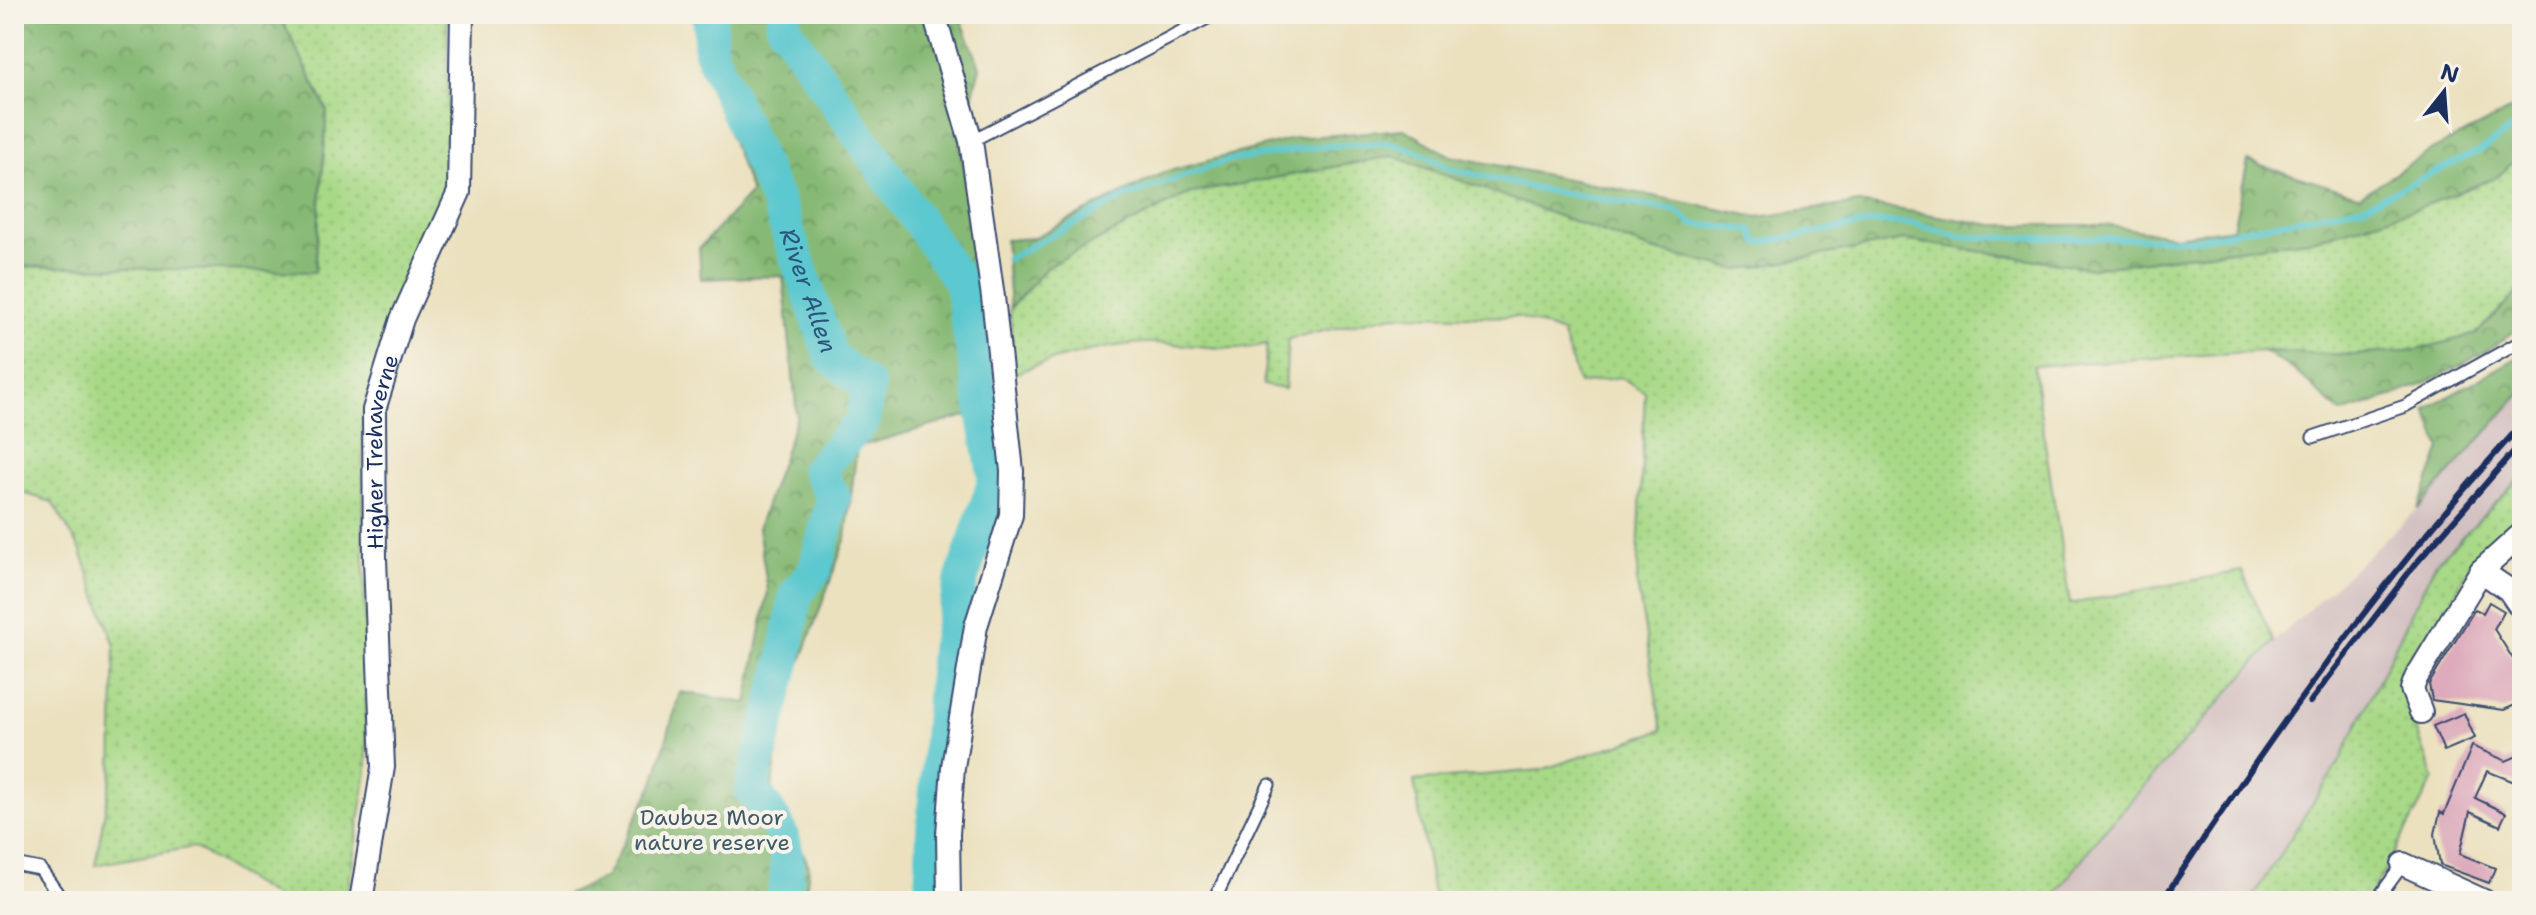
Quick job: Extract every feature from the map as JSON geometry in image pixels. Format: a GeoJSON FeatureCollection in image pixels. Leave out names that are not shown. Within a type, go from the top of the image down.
{"type":"FeatureCollection","features":[{"type":"Feature","properties":{"kind":"street","name":"Higher Trehaverne"},"geometry":{"type":"LineString","coordinates":[[361,901],[383,767],[375,559],[374,410],[402,319],[459,192],[462,14]]}},
{"type":"Feature","properties":{"kind":"street"},"geometry":{"type":"LineString","coordinates":[[934,14],[971,141],[993,297],[1012,471],[1011,515],[976,626],[953,767],[948,834],[949,901]]}},
{"type":"Feature","properties":{"kind":"street"},"geometry":{"type":"LineString","coordinates":[[2421,712],[2412,689],[2416,678],[2481,571],[2522,534]]}},
{"type":"Feature","properties":{"kind":"street"},"geometry":{"type":"LineString","coordinates":[[2481,571],[2509,590],[2522,609]]}},
{"type":"Feature","properties":{"kind":"street"},"geometry":{"type":"LineString","coordinates":[[2403,864],[2484,901]]}},
{"type":"Feature","properties":{"kind":"lane"},"geometry":{"type":"LineString","coordinates":[[971,141],[1215,14]]}},
{"type":"Feature","properties":{"kind":"lane"},"geometry":{"type":"LineString","coordinates":[[2313,437],[2405,406],[2522,341]]}},
{"type":"Feature","properties":{"kind":"lane"},"geometry":{"type":"LineString","coordinates":[[1214,901],[1269,785]]}},
{"type":"Feature","properties":{"kind":"lane"},"geometry":{"type":"LineString","coordinates":[[14,864],[40,869],[63,901]]}},
{"type":"Feature","properties":{"kind":"lane"},"geometry":{"type":"LineString","coordinates":[[2376,901],[2403,864]]}},
{"type":"Feature","properties":{"kind":"shaded area"},"geometry":{"type":"Polygon","coordinates":[[[2522,392],[2522,476],[2435,564],[2341,759],[2250,901],[2051,901],[2099,836],[2274,642],[2418,509],[2522,392]]]}},
{"type":"Feature","properties":{"kind":"green space"},"geometry":{"type":"Polygon","coordinates":[[[14,14],[279,14],[327,110],[315,272],[14,266],[14,14]]]}},
{"type":"Feature","properties":{"kind":"green space"},"geometry":{"type":"Polygon","coordinates":[[[279,14],[447,14],[449,185],[388,331],[362,415],[367,772],[346,901],[282,901],[193,847],[95,865],[112,772],[115,646],[80,549],[52,502],[14,490],[14,266],[315,271],[327,110],[279,14]]]}},
{"type":"Feature","properties":{"kind":"green space","name":"Daubuz Moor nature reserve"},"geometry":{"type":"Polygon","coordinates":[[[693,14],[959,14],[980,67],[960,143],[998,407],[857,447],[846,537],[783,711],[772,788],[809,866],[805,901],[553,901],[606,877],[654,783],[680,692],[747,703],[768,591],[758,528],[797,416],[783,276],[701,279],[699,248],[751,193],[698,48],[693,14]]]}},
{"type":"Feature","properties":{"kind":"green space"},"geometry":{"type":"Polygon","coordinates":[[[2522,104],[2522,154],[2497,177],[2410,211],[2315,239],[2092,268],[1904,240],[1739,270],[1652,250],[1393,156],[1188,194],[1048,266],[1010,308],[1005,240],[1033,238],[1165,172],[1296,138],[1404,129],[1451,156],[1758,217],[1859,203],[1993,225],[2105,225],[2176,236],[2233,228],[2248,161],[2360,196],[2432,150],[2522,104]]]}},
{"type":"Feature","properties":{"kind":"green space"},"geometry":{"type":"Polygon","coordinates":[[[2522,154],[2522,288],[2476,335],[2416,350],[2352,355],[2263,351],[2033,366],[2070,604],[2242,571],[2274,642],[2099,836],[2051,901],[1434,901],[1414,781],[1541,770],[1662,730],[1637,584],[1645,392],[1620,377],[1579,384],[1562,333],[1519,317],[1394,315],[1288,339],[1285,389],[1263,385],[1267,344],[1238,348],[1166,343],[1120,345],[1061,358],[1013,375],[1010,308],[1048,266],[1188,193],[1393,156],[1652,250],[1739,270],[1904,240],[2092,268],[2315,239],[2410,211],[2497,177],[2522,154]]]}},
{"type":"Feature","properties":{"kind":"green space"},"geometry":{"type":"Polygon","coordinates":[[[2522,288],[2522,326],[2501,341],[2436,378],[2341,413],[2295,371],[2263,351],[2352,355],[2416,350],[2476,334],[2522,288]]]}},
{"type":"Feature","properties":{"kind":"green space"},"geometry":{"type":"Polygon","coordinates":[[[2522,355],[2522,392],[2418,509],[2441,449],[2426,409],[2522,355]]]}},
{"type":"Feature","properties":{"kind":"green space"},"geometry":{"type":"Polygon","coordinates":[[[2522,476],[2522,519],[2463,576],[2409,708],[2434,779],[2368,901],[2250,901],[2341,759],[2435,564],[2522,476]]]}},
{"type":"Feature","properties":{"kind":"building"},"geometry":{"type":"Polygon","coordinates":[[[2489,602],[2504,611],[2494,629],[2522,673],[2522,702],[2504,710],[2432,700],[2429,684],[2475,609],[2483,613],[2489,602]]]}},
{"type":"Feature","properties":{"kind":"building"},"geometry":{"type":"Polygon","coordinates":[[[2464,713],[2475,738],[2444,751],[2433,726],[2464,713]]]}},
{"type":"Feature","properties":{"kind":"building"},"geometry":{"type":"Polygon","coordinates":[[[2472,746],[2506,761],[2522,754],[2522,785],[2487,771],[2475,798],[2506,813],[2500,826],[2470,812],[2460,854],[2495,868],[2489,883],[2440,865],[2435,834],[2440,812],[2444,814],[2472,746]]]}},
{"type":"Feature","properties":{"kind":"waterway","name":"River Allen"},"geometry":{"type":"LineString","coordinates":[[710,14],[710,51],[777,201],[831,357],[868,386],[863,421],[818,470],[834,497],[815,570],[796,594],[784,662],[751,789],[784,840],[787,868],[783,901]]}},
{"type":"Feature","properties":{"kind":"waterway"},"geometry":{"type":"LineString","coordinates":[[785,14],[783,25],[961,283],[995,480],[962,578],[947,649],[933,828],[931,901]]}},
{"type":"Feature","properties":{"kind":"waterway"},"geometry":{"type":"LineString","coordinates":[[1007,259],[1127,196],[1227,161],[1314,147],[1385,143],[1419,152],[1450,169],[1548,191],[1675,210],[1692,224],[1751,230],[1758,243],[1875,222],[1915,224],[1962,237],[2197,239],[2364,206],[2483,149],[2522,122]]}},
{"type":"Feature","properties":{"kind":"waterway"},"geometry":{"type":"LineString","coordinates":[[961,283],[973,276]]}},
{"type":"Feature","properties":{"kind":"railway"},"geometry":{"type":"LineString","coordinates":[[2162,901],[2289,715],[2377,596],[2522,424]]}},
{"type":"Feature","properties":{"kind":"railway"},"geometry":{"type":"LineString","coordinates":[[2310,702],[2413,567],[2522,442]]}}]}
